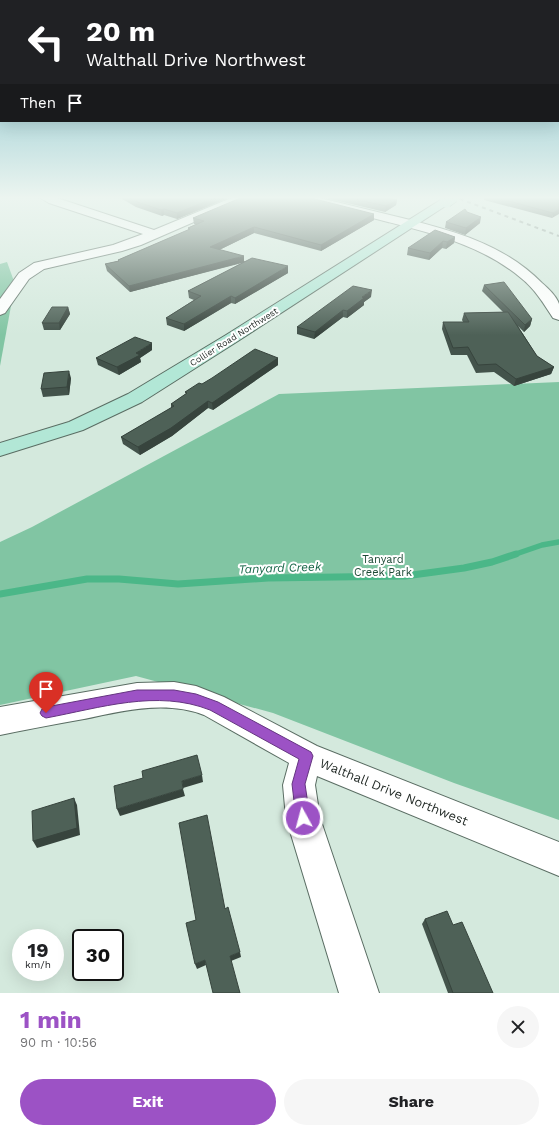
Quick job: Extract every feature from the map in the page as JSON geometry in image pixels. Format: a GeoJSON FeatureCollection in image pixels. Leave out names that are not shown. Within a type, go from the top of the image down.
{"type":"FeatureCollection","features":[{"type":"Feature","properties":{"kind":"street"},"geometry":{"type":"LineString","coordinates":[[0,310],[24,276],[39,266],[116,248],[131,242]]}},
{"type":"Feature","properties":{"kind":"street","name":"Collier Road Northwest"},"geometry":{"type":"LineString","coordinates":[[0,450],[76,426],[135,398],[381,242]]}},
{"type":"Feature","properties":{"kind":"street"},"geometry":{"type":"LineString","coordinates":[[474,242],[506,259],[520,270],[542,292],[559,315]]}},
{"type":"Feature","properties":{"kind":"street","name":"Walthall Drive Northwest"},"geometry":{"type":"LineString","coordinates":[[0,721],[137,696],[174,695],[196,699],[214,706],[306,756],[559,858]]}},
{"type":"Feature","properties":{"kind":"street"},"geometry":{"type":"LineString","coordinates":[[306,756],[299,784],[303,818],[359,993]]}},
{"type":"Feature","properties":{"kind":"green space"},"geometry":{"type":"Polygon","coordinates":[[[7,262],[15,284],[0,366],[0,264],[7,262]]]}},
{"type":"Feature","properties":{"kind":"green space","name":"Tanyard Creek Park"},"geometry":{"type":"Polygon","coordinates":[[[559,382],[559,820],[454,783],[273,713],[136,676],[0,705],[0,542],[32,527],[279,394],[559,382]]]}},
{"type":"Feature","properties":{"kind":"building"},"geometry":{"type":"Polygon","coordinates":[[[159,242],[220,242],[210,247],[244,256],[129,286],[105,264],[119,261],[118,260],[159,242]]]}},
{"type":"Feature","properties":{"kind":"building"},"geometry":{"type":"Polygon","coordinates":[[[311,242],[326,242],[321,245],[311,242]]]}},
{"type":"Feature","properties":{"kind":"building"},"geometry":{"type":"Polygon","coordinates":[[[416,242],[442,242],[430,253],[408,248],[416,242]]]}},
{"type":"Feature","properties":{"kind":"building"},"geometry":{"type":"Polygon","coordinates":[[[252,258],[288,266],[235,298],[231,296],[184,324],[166,318],[201,296],[188,291],[252,258]]]}},
{"type":"Feature","properties":{"kind":"building"},"geometry":{"type":"Polygon","coordinates":[[[504,282],[532,319],[525,325],[484,285],[504,282]]]}},
{"type":"Feature","properties":{"kind":"building"},"geometry":{"type":"Polygon","coordinates":[[[353,286],[372,290],[347,311],[343,310],[315,332],[297,327],[353,286]]]}},
{"type":"Feature","properties":{"kind":"building"},"geometry":{"type":"Polygon","coordinates":[[[52,307],[68,307],[59,323],[42,323],[52,307]]]}},
{"type":"Feature","properties":{"kind":"building"},"geometry":{"type":"Polygon","coordinates":[[[508,312],[537,356],[554,367],[516,379],[496,364],[478,365],[468,347],[453,348],[443,322],[469,322],[464,313],[508,312]]]}},
{"type":"Feature","properties":{"kind":"building"},"geometry":{"type":"Polygon","coordinates":[[[135,337],[152,343],[136,353],[140,355],[117,367],[96,358],[135,337]]]}},
{"type":"Feature","properties":{"kind":"building"},"geometry":{"type":"Polygon","coordinates":[[[255,349],[278,358],[212,403],[208,401],[171,428],[138,447],[121,437],[174,406],[171,404],[187,393],[185,392],[199,383],[202,384],[212,378],[255,349]]]}},
{"type":"Feature","properties":{"kind":"building"},"geometry":{"type":"Polygon","coordinates":[[[69,371],[67,387],[41,389],[44,373],[69,371]]]}},
{"type":"Feature","properties":{"kind":"building"},"geometry":{"type":"Polygon","coordinates":[[[197,755],[202,775],[182,781],[183,789],[117,809],[114,786],[143,778],[142,771],[197,755]]]}},
{"type":"Feature","properties":{"kind":"building"},"geometry":{"type":"Polygon","coordinates":[[[74,798],[77,828],[33,841],[32,811],[74,798]]]}},
{"type":"Feature","properties":{"kind":"building"},"geometry":{"type":"Polygon","coordinates":[[[207,815],[225,909],[228,907],[240,952],[230,956],[240,993],[213,993],[205,960],[195,964],[186,923],[196,920],[179,823],[207,815]]]}},
{"type":"Feature","properties":{"kind":"building"},"geometry":{"type":"Polygon","coordinates":[[[447,911],[453,925],[462,922],[493,993],[453,993],[425,919],[447,911]]]}},
{"type":"Feature","properties":{"kind":"waterway","name":"Tanyard Creek"},"geometry":{"type":"LineString","coordinates":[[513,555],[542,545],[559,542]]}},
{"type":"Feature","properties":{"kind":"waterway","name":"Tanyard Creek"},"geometry":{"type":"LineString","coordinates":[[0,594],[87,579],[119,579],[178,584],[268,578],[405,576],[464,568],[492,562],[513,555]]}},
{"type":"Feature","properties":{"kind":"route"},"geometry":{"type":"LineString","coordinates":[[46,713],[137,696],[174,695],[196,699],[214,706],[306,756],[299,784],[303,818]]}}]}
